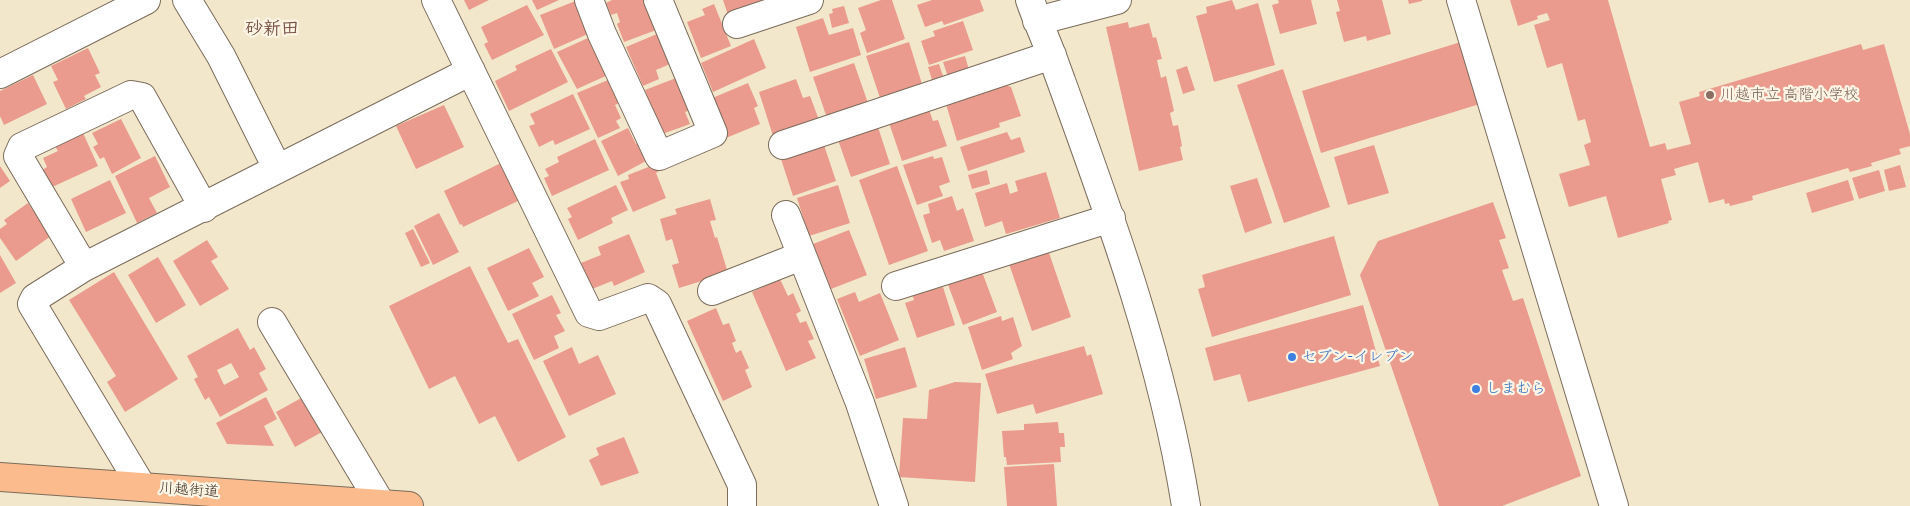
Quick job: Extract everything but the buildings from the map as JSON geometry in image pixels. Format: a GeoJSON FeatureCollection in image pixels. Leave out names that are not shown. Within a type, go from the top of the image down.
{"type":"FeatureCollection","features":[{"type":"Feature","properties":{"kind":"highway","name":"川越街道"},"geometry":{"type":"LineString","coordinates":[[0,477],[150,493],[409,506]]}},
{"type":"Feature","properties":{"kind":"street"},"geometry":{"type":"LineString","coordinates":[[0,74],[146,0]]}},
{"type":"Feature","properties":{"kind":"street"},"geometry":{"type":"LineString","coordinates":[[187,0],[221,56],[277,168]]}},
{"type":"Feature","properties":{"kind":"street"},"geometry":{"type":"LineString","coordinates":[[436,0],[589,313],[599,316],[648,298],[657,304],[742,485],[742,506]]}},
{"type":"Feature","properties":{"kind":"street"},"geometry":{"type":"LineString","coordinates":[[589,0],[602,34],[659,156],[713,133],[658,0]]}},
{"type":"Feature","properties":{"kind":"street"},"geometry":{"type":"LineString","coordinates":[[737,24],[809,0]]}},
{"type":"Feature","properties":{"kind":"street"},"geometry":{"type":"LineString","coordinates":[[1117,0],[1033,11],[1052,55],[1121,246],[1174,438],[1186,506]]}},
{"type":"Feature","properties":{"kind":"street"},"geometry":{"type":"LineString","coordinates":[[1461,0],[1614,506]]}},
{"type":"Feature","properties":{"kind":"street"},"geometry":{"type":"LineString","coordinates":[[783,145],[1052,55]]}},
{"type":"Feature","properties":{"kind":"street"},"geometry":{"type":"LineString","coordinates":[[150,493],[32,304],[35,298],[84,267],[204,208],[277,168],[471,71]]}},
{"type":"Feature","properties":{"kind":"street"},"geometry":{"type":"LineString","coordinates":[[84,267],[18,156],[22,147],[131,95],[142,97],[204,208]]}},
{"type":"Feature","properties":{"kind":"street"},"geometry":{"type":"LineString","coordinates":[[786,215],[860,403],[894,506]]}},
{"type":"Feature","properties":{"kind":"street"},"geometry":{"type":"LineString","coordinates":[[896,286],[1110,218]]}},
{"type":"Feature","properties":{"kind":"street"},"geometry":{"type":"LineString","coordinates":[[712,292],[801,256]]}},
{"type":"Feature","properties":{"kind":"street"},"geometry":{"type":"LineString","coordinates":[[272,322],[381,504]]}},
{"type":"Feature","properties":{"kind":"place","name":"川越市立 高階小学校"},"geometry":{"type":"Point","coordinates":[1710,95]}},
{"type":"Feature","properties":{"kind":"place","name":"セブン-イレブン"},"geometry":{"type":"Point","coordinates":[1292,357]}},
{"type":"Feature","properties":{"kind":"place","name":"しまむら"},"geometry":{"type":"Point","coordinates":[1476,389]}},
{"type":"Feature","properties":{"kind":"district","name":"砂新田"},"geometry":{"type":"Point","coordinates":[272,29]}}]}
